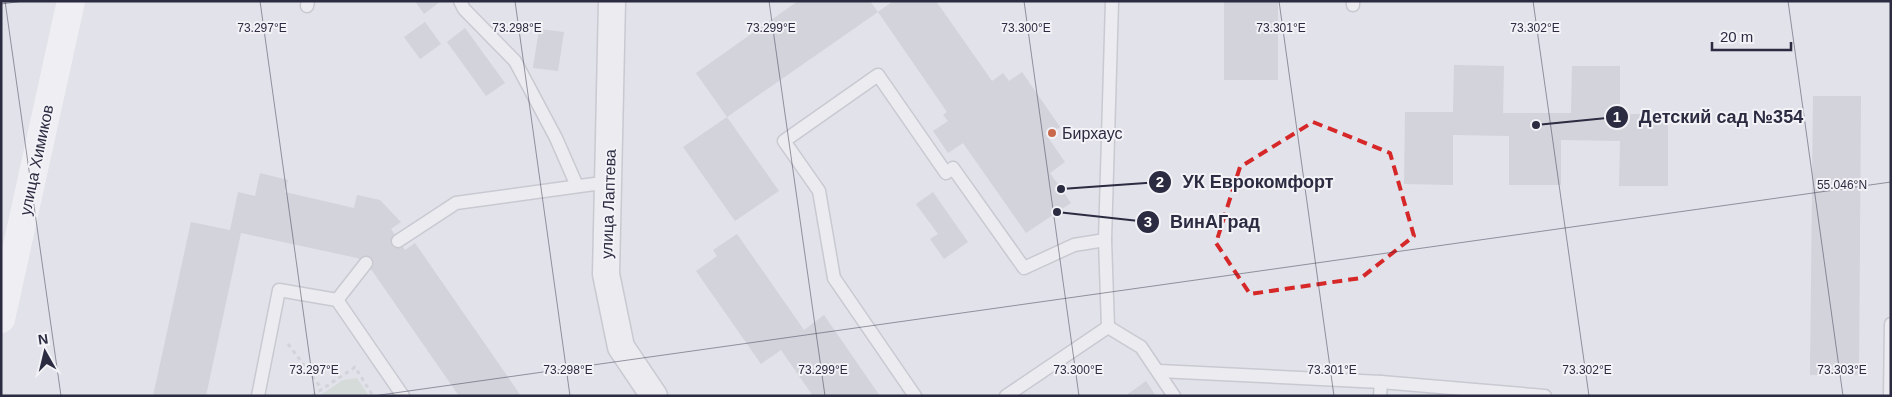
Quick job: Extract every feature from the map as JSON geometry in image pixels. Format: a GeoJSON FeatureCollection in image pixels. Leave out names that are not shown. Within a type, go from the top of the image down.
{"type":"FeatureCollection","features":[{"type":"Feature","properties":{"kind":"main road","name":"улица Химиков"},"geometry":{"type":"LineString","coordinates":[[1,319],[71,1]]}},
{"type":"Feature","properties":{"kind":"street","name":"улица Лаптева"},"geometry":{"type":"LineString","coordinates":[[612,1],[606,274],[621,348],[654,396]]}},
{"type":"Feature","properties":{"kind":"lane"},"geometry":{"type":"LineString","coordinates":[[460,1],[464,9],[516,61],[556,138],[577,186]]}},
{"type":"Feature","properties":{"kind":"lane"},"geometry":{"type":"LineString","coordinates":[[1108,326],[1106,240],[1112,1]]}},
{"type":"Feature","properties":{"kind":"lane"},"geometry":{"type":"LineString","coordinates":[[915,396],[834,278],[819,191],[784,141],[878,75],[946,173],[953,168],[1024,268],[1074,245],[1106,240]]}},
{"type":"Feature","properties":{"kind":"lane"},"geometry":{"type":"LineString","coordinates":[[398,240],[456,203],[609,182]]}},
{"type":"Feature","properties":{"kind":"lane"},"geometry":{"type":"LineString","coordinates":[[337,300],[366,263]]}},
{"type":"Feature","properties":{"kind":"lane"},"geometry":{"type":"LineString","coordinates":[[258,396],[279,290],[337,300],[403,396]]}},
{"type":"Feature","properties":{"kind":"lane"},"geometry":{"type":"LineString","coordinates":[[1890,396],[1891,324]]}},
{"type":"Feature","properties":{"kind":"lane"},"geometry":{"type":"LineString","coordinates":[[1108,326],[1141,347],[1159,371],[1174,396]]}},
{"type":"Feature","properties":{"kind":"lane"},"geometry":{"type":"LineString","coordinates":[[1006,396],[1108,326]]}},
{"type":"Feature","properties":{"kind":"lane"},"geometry":{"type":"LineString","coordinates":[[1159,371],[1381,382],[1544,396]]}},
{"type":"Feature","properties":{"kind":"lane"},"geometry":{"type":"LineString","coordinates":[[1380,396],[1381,382]]}},
{"type":"Feature","properties":{"kind":"path"},"geometry":{"type":"LineString","coordinates":[[272,323],[322,389]]}},
{"type":"Feature","properties":{"kind":"path"},"geometry":{"type":"LineString","coordinates":[[312,396],[355,367],[373,396]]}},
{"type":"Feature","properties":{"kind":"highlighted area"},"geometry":{"type":"Polygon","coordinates":[[[1313,122],[1390,153],[1414,236],[1361,278],[1250,294],[1216,243],[1240,167],[1313,122]]]}},
{"type":"Feature","properties":{"kind":"green space"},"geometry":{"type":"Polygon","coordinates":[[[357,378],[369,396],[319,396],[343,380],[357,378]]]}},
{"type":"Feature","properties":{"kind":"building"},"geometry":{"type":"Polygon","coordinates":[[[415,1],[441,1],[424,14],[415,1]]]}},
{"type":"Feature","properties":{"kind":"building"},"geometry":{"type":"Polygon","coordinates":[[[798,1],[870,1],[878,12],[727,117],[696,73],[798,1]]]}},
{"type":"Feature","properties":{"kind":"building"},"geometry":{"type":"Polygon","coordinates":[[[893,1],[936,1],[992,81],[1003,73],[1009,81],[1022,72],[1060,127],[1047,136],[1065,162],[1050,173],[1071,203],[1026,233],[963,143],[948,153],[933,131],[948,121],[943,115],[947,112],[878,12],[893,1]]]}},
{"type":"Feature","properties":{"kind":"building"},"geometry":{"type":"Polygon","coordinates":[[[1224,1],[1278,1],[1278,80],[1224,80],[1224,1]]]}},
{"type":"Feature","properties":{"kind":"building"},"geometry":{"type":"Polygon","coordinates":[[[425,22],[441,44],[420,59],[404,37],[425,22]]]}},
{"type":"Feature","properties":{"kind":"building"},"geometry":{"type":"Polygon","coordinates":[[[465,28],[505,83],[486,96],[447,42],[465,28]]]}},
{"type":"Feature","properties":{"kind":"building"},"geometry":{"type":"Polygon","coordinates":[[[539,29],[564,32],[558,71],[533,68],[539,29]]]}},
{"type":"Feature","properties":{"kind":"building"},"geometry":{"type":"Polygon","coordinates":[[[1454,65],[1504,66],[1503,113],[1571,113],[1572,66],[1620,66],[1620,114],[1668,114],[1668,186],[1619,186],[1620,141],[1561,140],[1561,185],[1509,185],[1509,136],[1453,135],[1453,185],[1404,184],[1405,112],[1453,112],[1454,65]]]}},
{"type":"Feature","properties":{"kind":"building"},"geometry":{"type":"Polygon","coordinates":[[[1813,96],[1861,96],[1859,375],[1810,375],[1813,96]]]}},
{"type":"Feature","properties":{"kind":"building"},"geometry":{"type":"Polygon","coordinates":[[[727,117],[779,191],[735,221],[683,147],[727,117]]]}},
{"type":"Feature","properties":{"kind":"building"},"geometry":{"type":"Polygon","coordinates":[[[260,173],[288,180],[285,192],[354,208],[357,195],[380,200],[401,222],[391,229],[405,250],[415,243],[521,396],[459,396],[366,263],[357,258],[241,233],[206,396],[153,396],[191,222],[230,230],[238,192],[255,196],[260,173]]]}},
{"type":"Feature","properties":{"kind":"building"},"geometry":{"type":"Polygon","coordinates":[[[933,192],[968,242],[944,259],[930,239],[938,234],[916,204],[933,192]]]}},
{"type":"Feature","properties":{"kind":"building"},"geometry":{"type":"Polygon","coordinates":[[[737,234],[804,330],[824,315],[880,396],[813,396],[781,350],[761,364],[696,271],[717,256],[713,250],[737,234]]]}},
{"type":"Feature","properties":{"kind":"building"},"geometry":{"type":"Polygon","coordinates":[[[1146,381],[1156,396],[1125,396],[1146,381]]]}},
{"type":"Feature","properties":{"kind":"place","name":"Детский сад №354"},"geometry":{"type":"Point","coordinates":[1536,125]}},
{"type":"Feature","properties":{"kind":"place","name":"Бирхаус"},"geometry":{"type":"Point","coordinates":[1052,133]}},
{"type":"Feature","properties":{"kind":"place","name":"УК Еврокомфорт"},"geometry":{"type":"Point","coordinates":[1061,189]}},
{"type":"Feature","properties":{"kind":"place","name":"ВинАГрад"},"geometry":{"type":"Point","coordinates":[1057,212]}}]}
